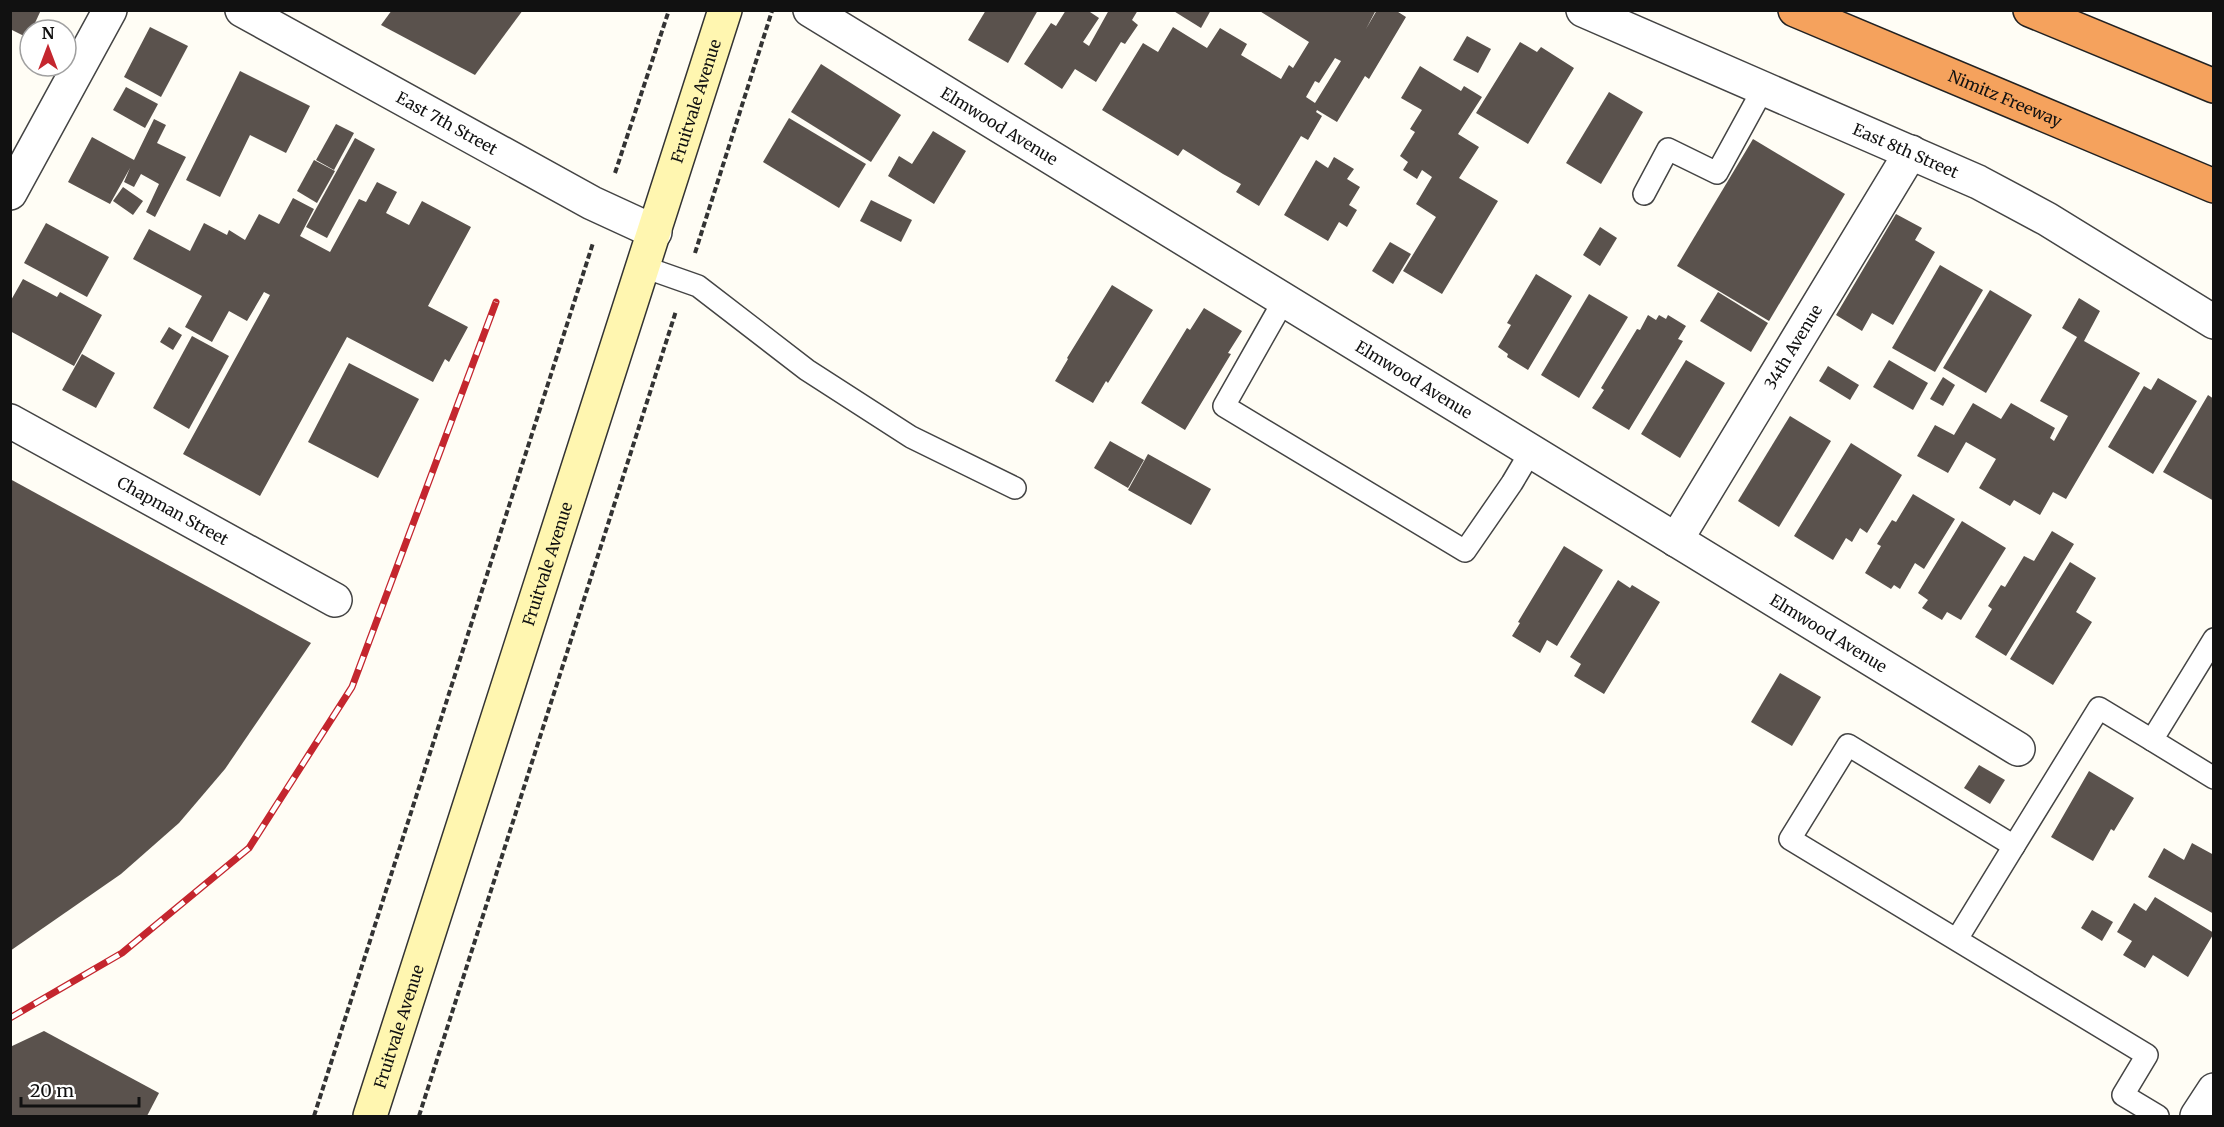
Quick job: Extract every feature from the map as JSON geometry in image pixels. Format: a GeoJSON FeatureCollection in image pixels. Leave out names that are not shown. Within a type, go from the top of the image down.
{"type":"FeatureCollection","features":[{"type":"Feature","properties":{"kind":"highway","name":"Nimitz Freeway"},"geometry":{"type":"LineString","coordinates":[[1795,10],[2214,186]]}},
{"type":"Feature","properties":{"kind":"highway"},"geometry":{"type":"LineString","coordinates":[[2030,10],[2214,86]]}},
{"type":"Feature","properties":{"kind":"main road","name":"Fruitvale Avenue"},"geometry":{"type":"LineString","coordinates":[[370,1116],[725,10]]}},
{"type":"Feature","properties":{"kind":"street"},"geometry":{"type":"LineString","coordinates":[[10,193],[110,10]]}},
{"type":"Feature","properties":{"kind":"street","name":"East 7th Street"},"geometry":{"type":"LineString","coordinates":[[242,10],[583,198],[655,232]]}},
{"type":"Feature","properties":{"kind":"street","name":"Elmwood Avenue"},"geometry":{"type":"LineString","coordinates":[[810,10],[2018,749]]}},
{"type":"Feature","properties":{"kind":"street","name":"East 8th Street"},"geometry":{"type":"LineString","coordinates":[[1583,10],[1978,182],[2048,219],[2214,322]]}},
{"type":"Feature","properties":{"kind":"street","name":"34th Avenue"},"geometry":{"type":"LineString","coordinates":[[1676,540],[1911,152]]}},
{"type":"Feature","properties":{"kind":"street","name":"Chapman Street"},"geometry":{"type":"LineString","coordinates":[[10,421],[335,600]]}},
{"type":"Feature","properties":{"kind":"street"},"geometry":{"type":"LineString","coordinates":[[2197,1116],[2214,1090]]}},
{"type":"Feature","properties":{"kind":"lane"},"geometry":{"type":"LineString","coordinates":[[1644,194],[1668,149],[1717,173],[1763,88]]}},
{"type":"Feature","properties":{"kind":"lane"},"geometry":{"type":"LineString","coordinates":[[644,267],[698,286],[807,370],[911,437],[1016,488]]}},
{"type":"Feature","properties":{"kind":"lane"},"geometry":{"type":"LineString","coordinates":[[1284,300],[1224,406],[1465,551],[1531,451]]}},
{"type":"Feature","properties":{"kind":"lane"},"geometry":{"type":"LineString","coordinates":[[2152,740],[2214,639]]}},
{"type":"Feature","properties":{"kind":"lane"},"geometry":{"type":"LineString","coordinates":[[1957,939],[2099,708],[2214,778]]}},
{"type":"Feature","properties":{"kind":"lane"},"geometry":{"type":"LineString","coordinates":[[2014,846],[1848,745],[1790,838],[2147,1055],[2123,1095],[2158,1116]]}},
{"type":"Feature","properties":{"kind":"path"},"geometry":{"type":"LineString","coordinates":[[619,163],[669,10]]}},
{"type":"Feature","properties":{"kind":"path"},"geometry":{"type":"LineString","coordinates":[[418,1116],[772,10]]}},
{"type":"Feature","properties":{"kind":"path"},"geometry":{"type":"LineString","coordinates":[[314,1116],[593,242]]}},
{"type":"Feature","properties":{"kind":"building"},"geometry":{"type":"Polygon","coordinates":[[[10,10],[41,10],[37,18],[18,18],[18,33],[10,29],[10,10]]]}},
{"type":"Feature","properties":{"kind":"building"},"geometry":{"type":"Polygon","coordinates":[[[392,10],[523,10],[475,75],[381,25],[392,10]]]}},
{"type":"Feature","properties":{"kind":"building"},"geometry":{"type":"Polygon","coordinates":[[[986,10],[1038,10],[1008,63],[968,40],[986,10]]]}},
{"type":"Feature","properties":{"kind":"building"},"geometry":{"type":"Polygon","coordinates":[[[1066,10],[1087,10],[1099,18],[1083,42],[1089,46],[1109,10],[1138,10],[1132,20],[1138,25],[1125,44],[1121,42],[1096,82],[1075,69],[1062,89],[1024,64],[1051,23],[1056,26],[1066,10]]]}},
{"type":"Feature","properties":{"kind":"building"},"geometry":{"type":"Polygon","coordinates":[[[1172,10],[1211,10],[1201,28],[1172,10]]]}},
{"type":"Feature","properties":{"kind":"building"},"geometry":{"type":"Polygon","coordinates":[[[1258,10],[1376,10],[1366,29],[1377,10],[1395,10],[1406,17],[1369,79],[1365,76],[1337,122],[1317,110],[1316,112],[1322,116],[1308,140],[1301,136],[1259,206],[1236,192],[1241,184],[1183,149],[1178,156],[1102,110],[1143,43],[1158,52],[1173,27],[1207,48],[1220,28],[1247,44],[1241,55],[1281,79],[1289,65],[1293,68],[1309,42],[1258,10]],[[1335,58],[1319,83],[1315,81],[1306,97],[1315,103],[1341,61],[1335,58]]]}},
{"type":"Feature","properties":{"kind":"building"},"geometry":{"type":"Polygon","coordinates":[[[150,27],[188,46],[161,97],[124,77],[150,27]]]}},
{"type":"Feature","properties":{"kind":"building"},"geometry":{"type":"Polygon","coordinates":[[[1467,36],[1491,49],[1478,73],[1453,60],[1467,36]]]}},
{"type":"Feature","properties":{"kind":"building"},"geometry":{"type":"Polygon","coordinates":[[[1520,42],[1537,52],[1541,47],[1574,68],[1528,144],[1476,113],[1520,42]]]}},
{"type":"Feature","properties":{"kind":"building"},"geometry":{"type":"Polygon","coordinates":[[[821,64],[901,115],[871,162],[791,112],[821,64]]]}},
{"type":"Feature","properties":{"kind":"building"},"geometry":{"type":"Polygon","coordinates":[[[1420,66],[1461,91],[1464,86],[1482,97],[1458,134],[1479,147],[1459,178],[1498,201],[1442,294],[1403,271],[1436,217],[1416,204],[1432,177],[1422,170],[1417,179],[1403,170],[1408,162],[1400,156],[1415,132],[1410,129],[1422,110],[1401,98],[1420,66]]]}},
{"type":"Feature","properties":{"kind":"building"},"geometry":{"type":"Polygon","coordinates":[[[240,71],[310,106],[286,153],[250,135],[220,197],[186,180],[240,71]]]}},
{"type":"Feature","properties":{"kind":"building"},"geometry":{"type":"Polygon","coordinates":[[[126,87],[158,104],[145,128],[113,110],[126,87]]]}},
{"type":"Feature","properties":{"kind":"building"},"geometry":{"type":"Polygon","coordinates":[[[1609,92],[1643,112],[1601,184],[1566,163],[1609,92]]]}},
{"type":"Feature","properties":{"kind":"building"},"geometry":{"type":"Polygon","coordinates":[[[789,118],[866,164],[839,208],[763,162],[789,118]]]}},
{"type":"Feature","properties":{"kind":"building"},"geometry":{"type":"Polygon","coordinates":[[[154,119],[166,125],[157,143],[186,157],[155,217],[146,212],[159,184],[141,174],[134,187],[124,182],[130,168],[110,204],[68,182],[92,137],[134,160],[154,119]]]}},
{"type":"Feature","properties":{"kind":"building"},"geometry":{"type":"Polygon","coordinates":[[[336,124],[354,133],[334,170],[316,160],[336,124]]]}},
{"type":"Feature","properties":{"kind":"building"},"geometry":{"type":"Polygon","coordinates":[[[933,131],[966,151],[934,204],[888,176],[899,156],[912,164],[933,131]]]}},
{"type":"Feature","properties":{"kind":"building"},"geometry":{"type":"Polygon","coordinates":[[[355,138],[375,149],[327,238],[306,227],[355,138]]]}},
{"type":"Feature","properties":{"kind":"building"},"geometry":{"type":"Polygon","coordinates":[[[1753,139],[1845,194],[1769,321],[1677,266],[1753,139]]]}},
{"type":"Feature","properties":{"kind":"building"},"geometry":{"type":"Polygon","coordinates":[[[1334,157],[1354,169],[1347,179],[1360,187],[1349,205],[1357,210],[1347,227],[1339,222],[1328,241],[1284,215],[1316,160],[1328,168],[1334,157]]]}},
{"type":"Feature","properties":{"kind":"building"},"geometry":{"type":"Polygon","coordinates":[[[314,160],[335,171],[317,203],[297,191],[314,160]]]}},
{"type":"Feature","properties":{"kind":"building"},"geometry":{"type":"Polygon","coordinates":[[[377,182],[397,192],[386,213],[409,225],[422,201],[471,227],[428,306],[468,327],[449,362],[445,359],[433,382],[347,337],[260,496],[183,454],[270,295],[264,292],[247,321],[229,311],[212,342],[185,327],[202,296],[133,259],[149,229],[190,251],[204,223],[227,235],[229,230],[245,240],[259,214],[279,224],[293,198],[314,209],[300,236],[330,252],[359,199],[366,202],[377,182]]]}},
{"type":"Feature","properties":{"kind":"building"},"geometry":{"type":"Polygon","coordinates":[[[123,187],[143,201],[133,215],[113,201],[123,187]]]}},
{"type":"Feature","properties":{"kind":"building"},"geometry":{"type":"Polygon","coordinates":[[[871,200],[912,220],[901,242],[860,221],[871,200]]]}},
{"type":"Feature","properties":{"kind":"building"},"geometry":{"type":"Polygon","coordinates":[[[1896,214],[1922,228],[1915,240],[1935,252],[1893,325],[1872,313],[1862,331],[1836,315],[1896,214]]]}},
{"type":"Feature","properties":{"kind":"building"},"geometry":{"type":"Polygon","coordinates":[[[46,223],[109,257],[87,297],[24,263],[46,223]]]}},
{"type":"Feature","properties":{"kind":"building"},"geometry":{"type":"Polygon","coordinates":[[[1600,227],[1617,238],[1600,266],[1583,255],[1600,227]]]}},
{"type":"Feature","properties":{"kind":"building"},"geometry":{"type":"Polygon","coordinates":[[[1390,242],[1411,254],[1393,284],[1372,271],[1390,242]]]}},
{"type":"Feature","properties":{"kind":"building"},"geometry":{"type":"Polygon","coordinates":[[[1940,265],[1983,290],[1935,372],[1892,348],[1940,265]]]}},
{"type":"Feature","properties":{"kind":"building"},"geometry":{"type":"Polygon","coordinates":[[[1536,274],[1572,296],[1528,370],[1507,357],[1508,354],[1498,347],[1511,325],[1507,323],[1536,274]]]}},
{"type":"Feature","properties":{"kind":"building"},"geometry":{"type":"Polygon","coordinates":[[[23,279],[57,297],[60,292],[102,315],[74,366],[10,331],[10,302],[23,279]]]}},
{"type":"Feature","properties":{"kind":"building"},"geometry":{"type":"Polygon","coordinates":[[[1112,285],[1153,310],[1093,403],[1055,381],[1112,285]]]}},
{"type":"Feature","properties":{"kind":"building"},"geometry":{"type":"Polygon","coordinates":[[[1990,290],[2032,315],[1986,393],[1943,368],[1990,290]]]}},
{"type":"Feature","properties":{"kind":"building"},"geometry":{"type":"Polygon","coordinates":[[[1718,292],[1768,323],[1751,352],[1700,321],[1718,292]]]}},
{"type":"Feature","properties":{"kind":"building"},"geometry":{"type":"Polygon","coordinates":[[[1589,294],[1628,317],[1579,398],[1541,375],[1589,294]]]}},
{"type":"Feature","properties":{"kind":"building"},"geometry":{"type":"Polygon","coordinates":[[[2079,298],[2100,311],[2084,341],[2140,373],[2066,499],[2053,492],[2040,515],[2014,500],[2010,506],[1979,488],[1996,459],[1966,442],[1948,473],[1917,456],[1935,425],[1954,435],[1973,403],[2001,419],[2011,403],[2055,428],[2050,438],[2054,441],[2068,416],[2040,401],[2077,337],[2062,328],[2079,298]]]}},
{"type":"Feature","properties":{"kind":"building"},"geometry":{"type":"Polygon","coordinates":[[[1204,308],[1242,331],[1228,353],[1231,354],[1185,430],[1141,403],[1187,328],[1190,330],[1204,308]]]}},
{"type":"Feature","properties":{"kind":"building"},"geometry":{"type":"Polygon","coordinates":[[[1648,315],[1656,320],[1659,315],[1666,319],[1668,315],[1686,326],[1678,339],[1683,341],[1629,430],[1592,408],[1604,390],[1601,388],[1648,315]]]}},
{"type":"Feature","properties":{"kind":"building"},"geometry":{"type":"Polygon","coordinates":[[[169,327],[182,335],[173,350],[160,342],[169,327]]]}},
{"type":"Feature","properties":{"kind":"building"},"geometry":{"type":"Polygon","coordinates":[[[192,336],[229,356],[189,429],[153,408],[192,336]]]}},
{"type":"Feature","properties":{"kind":"building"},"geometry":{"type":"Polygon","coordinates":[[[82,354],[115,373],[96,408],[62,390],[82,354]]]}},
{"type":"Feature","properties":{"kind":"building"},"geometry":{"type":"Polygon","coordinates":[[[1686,360],[1725,383],[1680,458],[1641,434],[1686,360]]]}},
{"type":"Feature","properties":{"kind":"building"},"geometry":{"type":"Polygon","coordinates":[[[1889,360],[1928,383],[1913,410],[1873,387],[1889,360]]]}},
{"type":"Feature","properties":{"kind":"building"},"geometry":{"type":"Polygon","coordinates":[[[349,363],[419,399],[378,478],[308,442],[349,363]]]}},
{"type":"Feature","properties":{"kind":"building"},"geometry":{"type":"Polygon","coordinates":[[[1828,366],[1859,385],[1850,400],[1819,381],[1828,366]]]}},
{"type":"Feature","properties":{"kind":"building"},"geometry":{"type":"Polygon","coordinates":[[[1943,377],[1955,385],[1943,406],[1930,399],[1943,377]]]}},
{"type":"Feature","properties":{"kind":"building"},"geometry":{"type":"Polygon","coordinates":[[[2158,378],[2197,401],[2153,474],[2108,447],[2144,386],[2151,390],[2158,378]]]}},
{"type":"Feature","properties":{"kind":"building"},"geometry":{"type":"Polygon","coordinates":[[[2208,395],[2214,399],[2214,501],[2163,472],[2208,395]]]}},
{"type":"Feature","properties":{"kind":"building"},"geometry":{"type":"Polygon","coordinates":[[[1790,416],[1831,441],[1779,527],[1738,501],[1790,416]]]}},
{"type":"Feature","properties":{"kind":"building"},"geometry":{"type":"Polygon","coordinates":[[[1110,441],[1144,460],[1128,488],[1094,468],[1110,441]]]}},
{"type":"Feature","properties":{"kind":"building"},"geometry":{"type":"Polygon","coordinates":[[[1851,443],[1902,475],[1867,533],[1860,528],[1852,542],[1846,538],[1833,560],[1794,536],[1851,443]]]}},
{"type":"Feature","properties":{"kind":"building"},"geometry":{"type":"Polygon","coordinates":[[[1148,454],[1211,489],[1191,525],[1128,490],[1148,454]]]}},
{"type":"Feature","properties":{"kind":"building"},"geometry":{"type":"Polygon","coordinates":[[[10,479],[311,643],[225,769],[179,823],[121,874],[10,951],[10,479]]]}},
{"type":"Feature","properties":{"kind":"building"},"geometry":{"type":"Polygon","coordinates":[[[1913,494],[1955,519],[1924,569],[1915,563],[1900,589],[1894,585],[1891,589],[1865,573],[1881,546],[1877,544],[1892,520],[1896,522],[1913,494]]]}},
{"type":"Feature","properties":{"kind":"building"},"geometry":{"type":"Polygon","coordinates":[[[1962,521],[2006,548],[1961,620],[1947,612],[1942,620],[1922,608],[1928,600],[1918,593],[1962,521]]]}},
{"type":"Feature","properties":{"kind":"building"},"geometry":{"type":"Polygon","coordinates":[[[2052,531],[2074,544],[2006,656],[1975,637],[1992,609],[1988,606],[2001,585],[2005,587],[2024,556],[2034,561],[2052,531]]]}},
{"type":"Feature","properties":{"kind":"building"},"geometry":{"type":"Polygon","coordinates":[[[1564,546],[1603,570],[1557,646],[1547,640],[1540,653],[1512,636],[1520,623],[1518,622],[1564,546]]]}},
{"type":"Feature","properties":{"kind":"building"},"geometry":{"type":"Polygon","coordinates":[[[2070,562],[2096,578],[2076,612],[2092,622],[2053,685],[2010,659],[2070,562]]]}},
{"type":"Feature","properties":{"kind":"building"},"geometry":{"type":"Polygon","coordinates":[[[1618,580],[1630,588],[1632,585],[1660,602],[1604,694],[1574,676],[1581,664],[1570,657],[1618,580]]]}},
{"type":"Feature","properties":{"kind":"building"},"geometry":{"type":"Polygon","coordinates":[[[1780,673],[1821,697],[1792,746],[1751,722],[1780,673]]]}},
{"type":"Feature","properties":{"kind":"building"},"geometry":{"type":"Polygon","coordinates":[[[1979,765],[2005,780],[1990,804],[1964,788],[1979,765]]]}},
{"type":"Feature","properties":{"kind":"building"},"geometry":{"type":"Polygon","coordinates":[[[2089,771],[2134,798],[2114,831],[2111,829],[2093,861],[2051,837],[2089,771]]]}},
{"type":"Feature","properties":{"kind":"building"},"geometry":{"type":"Polygon","coordinates":[[[2192,843],[2214,855],[2214,914],[2148,877],[2164,848],[2184,860],[2192,843]]]}},
{"type":"Feature","properties":{"kind":"building"},"geometry":{"type":"Polygon","coordinates":[[[2155,897],[2214,933],[2188,977],[2153,955],[2145,968],[2123,955],[2132,941],[2117,932],[2134,903],[2146,911],[2155,897]]]}},
{"type":"Feature","properties":{"kind":"building"},"geometry":{"type":"Polygon","coordinates":[[[2092,910],[2113,922],[2102,941],[2081,928],[2092,910]]]}},
{"type":"Feature","properties":{"kind":"building"},"geometry":{"type":"Polygon","coordinates":[[[44,1031],[159,1093],[147,1116],[10,1116],[10,1047],[44,1031]]]}},
{"type":"Feature","properties":{"kind":"railway"},"geometry":{"type":"LineString","coordinates":[[10,1018],[122,953],[249,848],[352,687],[496,302]]}}]}
